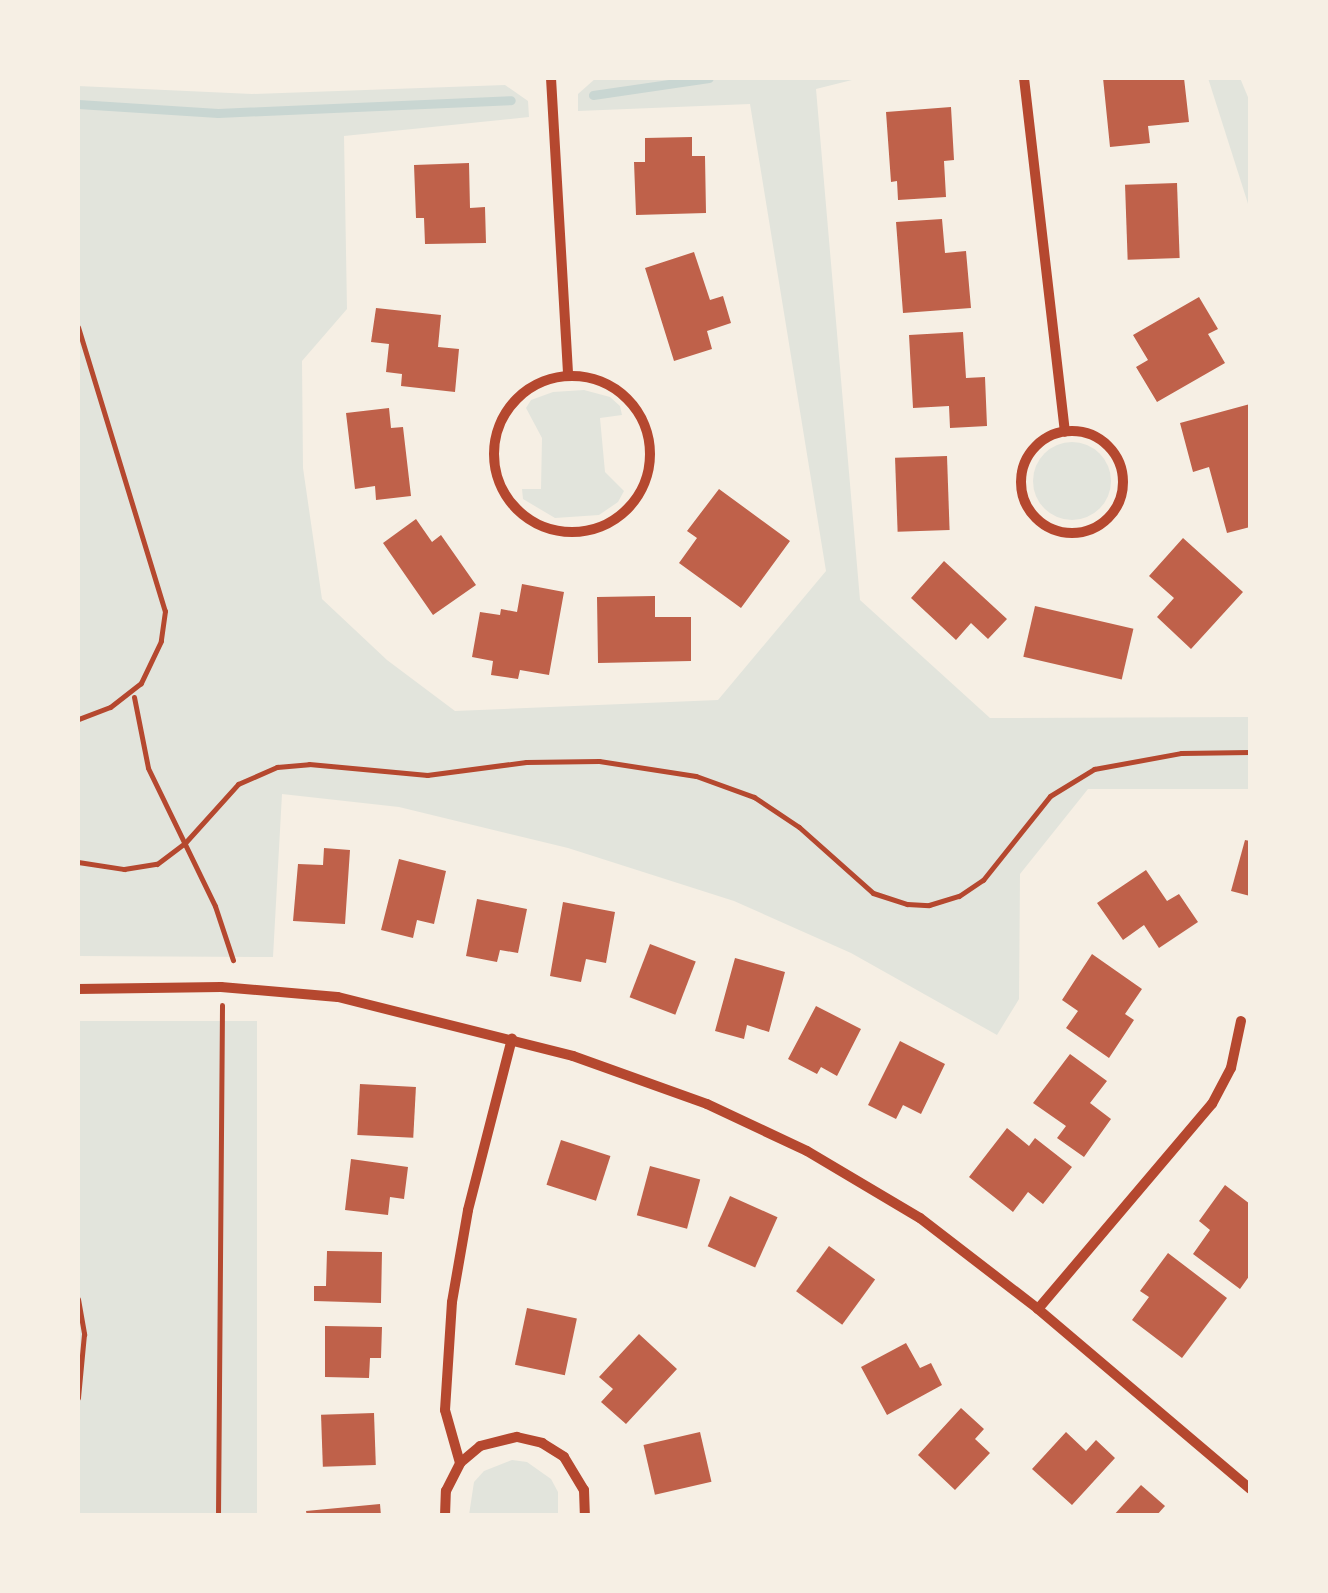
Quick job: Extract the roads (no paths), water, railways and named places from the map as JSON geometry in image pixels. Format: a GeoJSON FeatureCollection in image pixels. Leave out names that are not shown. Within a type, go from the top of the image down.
{"type":"FeatureCollection","features":[{"type":"Feature","properties":{"kind":"street"},"geometry":{"type":"LineString","coordinates":[[551,78],[568,376]]}},
{"type":"Feature","properties":{"kind":"street"},"geometry":{"type":"LineString","coordinates":[[1024,78],[1065,432]]}},
{"type":"Feature","properties":{"kind":"street"},"geometry":{"type":"LineString","coordinates":[[568,376],[606,383],[622,394],[644,424],[649,462],[645,480],[624,512],[591,530],[572,532],[553,530],[520,513],[499,482],[494,446],[498,428],[518,397],[550,378],[568,376]]}},
{"type":"Feature","properties":{"kind":"street"},"geometry":{"type":"LineString","coordinates":[[1078,431],[1102,441],[1122,473],[1114,510],[1083,532],[1047,526],[1024,497],[1026,460],[1042,441],[1065,432],[1078,431]]}},
{"type":"Feature","properties":{"kind":"street"},"geometry":{"type":"LineString","coordinates":[[78,989],[221,987],[338,997],[512,1039],[656,1084],[808,1151],[920,1218],[1038,1310],[1250,1490]]}},
{"type":"Feature","properties":{"kind":"street"},"geometry":{"type":"LineString","coordinates":[[1038,1310],[1212,1104],[1231,1068],[1241,1022]]}},
{"type":"Feature","properties":{"kind":"street"},"geometry":{"type":"LineString","coordinates":[[460,1462],[445,1410],[452,1302],[468,1210],[512,1039]]}},
{"type":"Feature","properties":{"kind":"street"},"geometry":{"type":"LineString","coordinates":[[445,1516],[446,1491],[460,1462],[480,1446],[504,1438],[542,1443],[564,1457],[579,1478],[585,1516]]}},
{"type":"Feature","properties":{"kind":"waterway"},"geometry":{"type":"LineString","coordinates":[[593,95],[709,78]]}},
{"type":"Feature","properties":{"kind":"waterway"},"geometry":{"type":"LineString","coordinates":[[78,104],[218,113],[511,100]]}}]}
